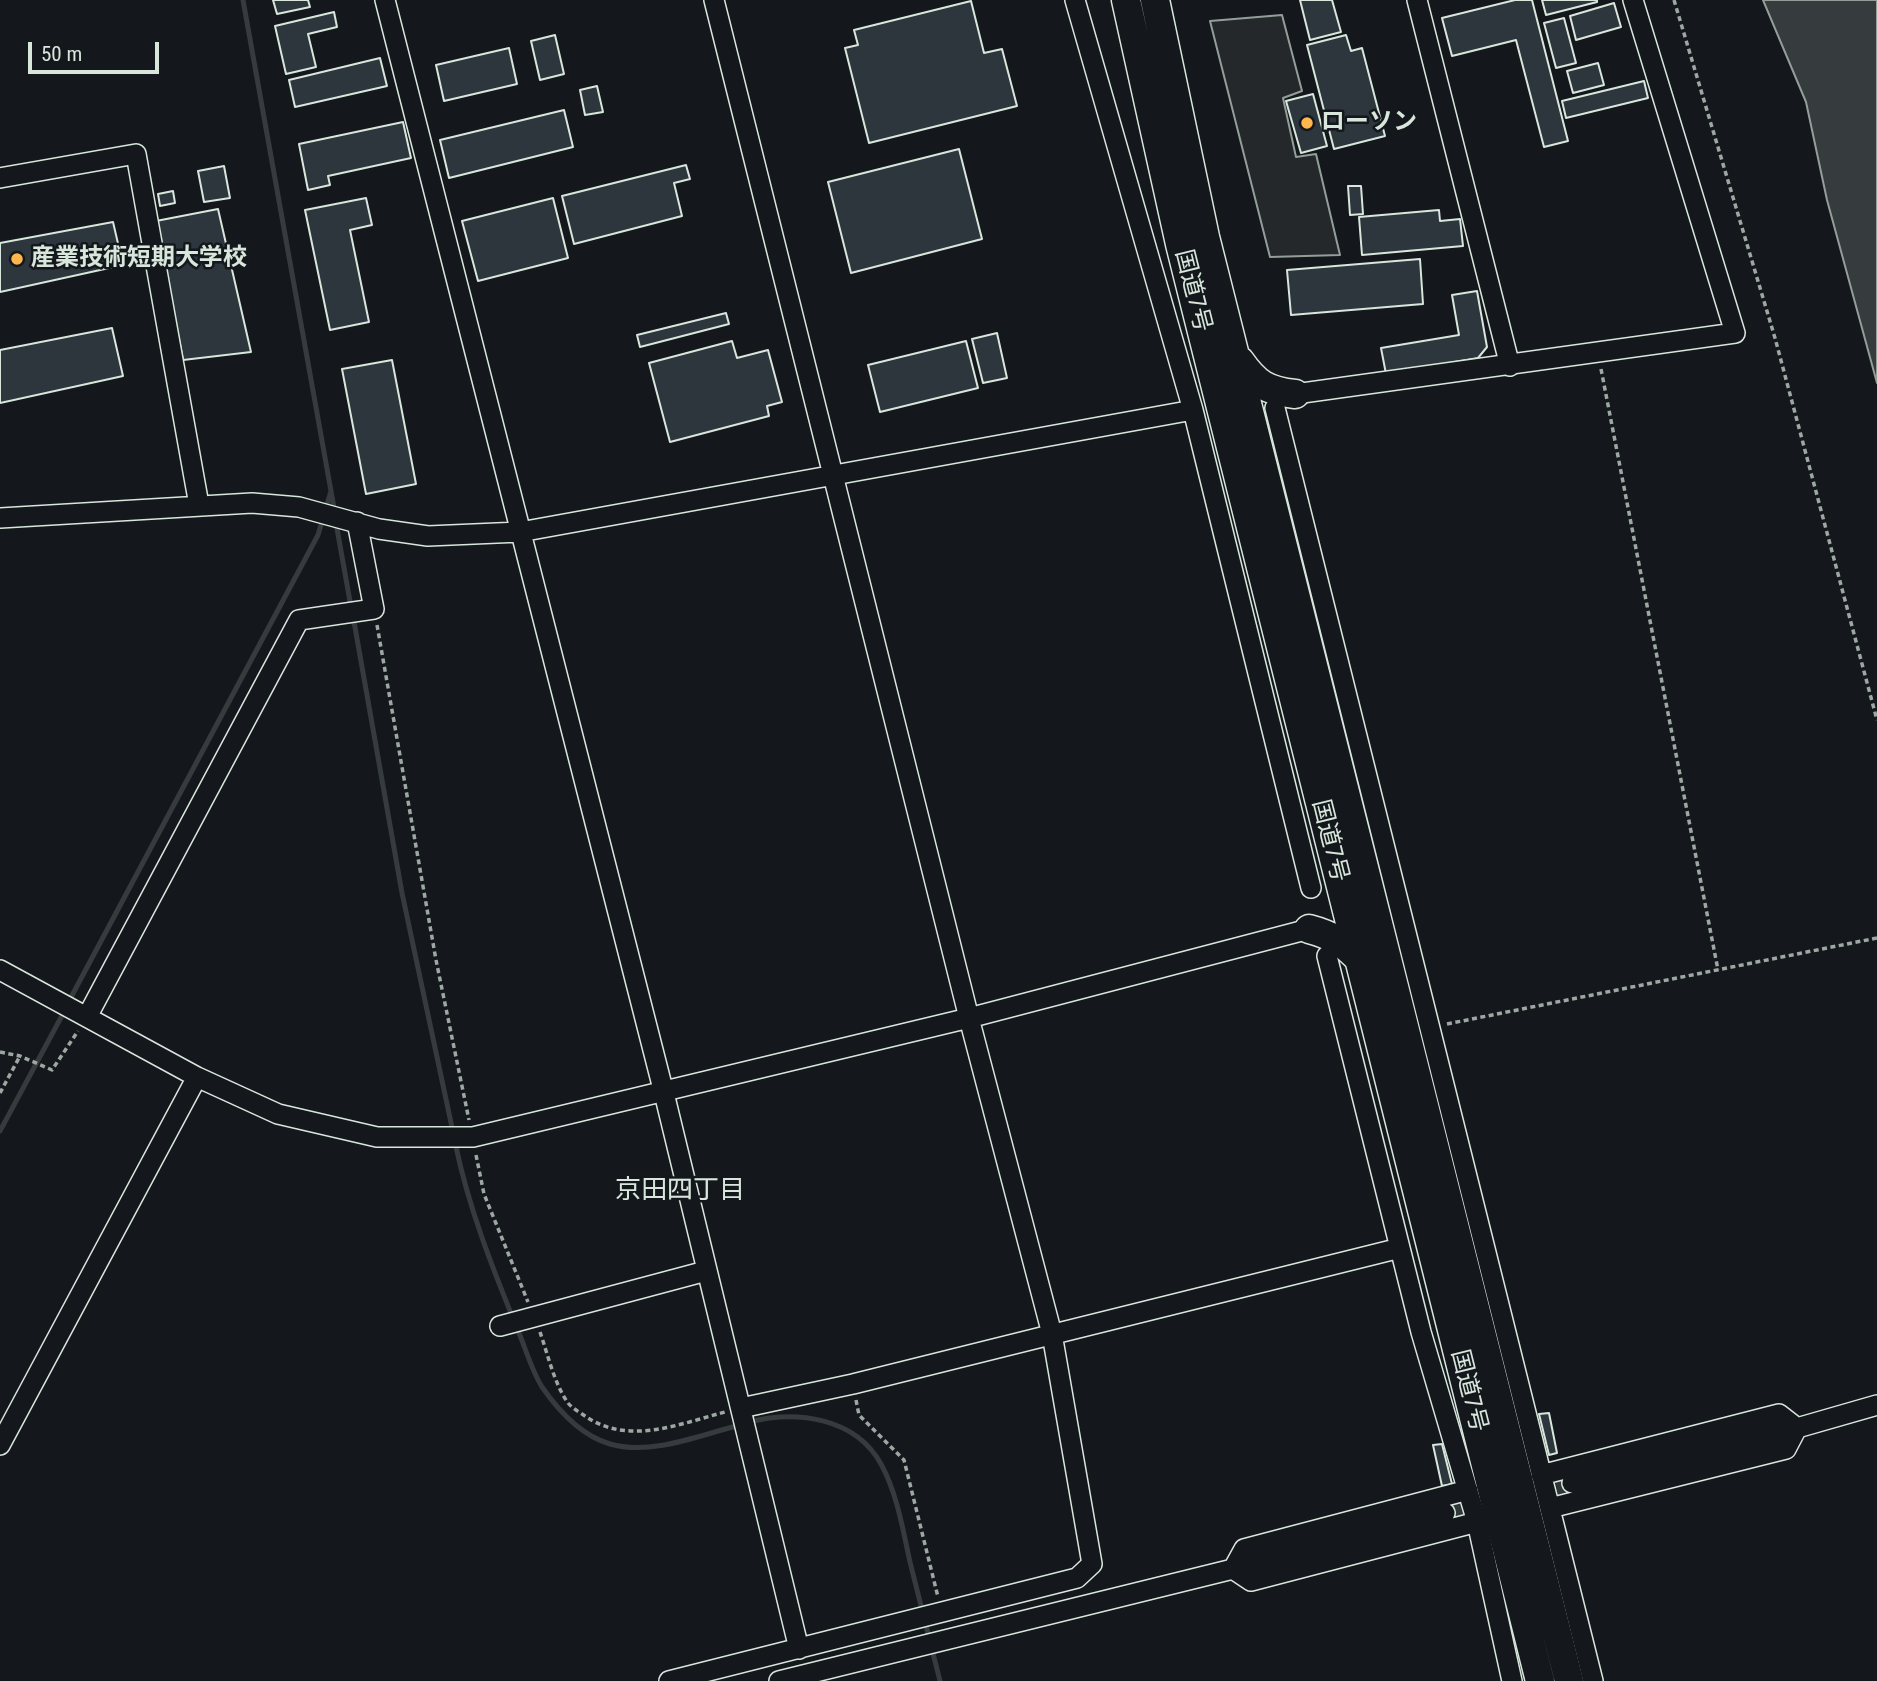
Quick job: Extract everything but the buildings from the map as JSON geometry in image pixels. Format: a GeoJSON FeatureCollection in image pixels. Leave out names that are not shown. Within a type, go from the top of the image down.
{"type":"FeatureCollection","features":[{"type":"Feature","properties":{"kind":"highway","name":"国道7号"},"geometry":{"type":"LineString","coordinates":[[1126,0],[1180,244],[1540,1681]]}},
{"type":"Feature","properties":{"kind":"highway","name":"国道7号"},"geometry":{"type":"LineString","coordinates":[[1155,0],[1205,237],[1569,1681]]}},
{"type":"Feature","properties":{"kind":"highway"},"geometry":{"type":"LineString","coordinates":[[1236,356],[1255,382],[1285,401],[1265,424],[1258,445]]}},
{"type":"Feature","properties":{"kind":"highway"},"geometry":{"type":"LineString","coordinates":[[1309,929],[1329,917],[1336,903],[1339,880]]}},
{"type":"Feature","properties":{"kind":"highway"},"geometry":{"type":"LineString","coordinates":[[1309,929],[1338,939],[1360,960]]}},
{"type":"Feature","properties":{"kind":"street"},"geometry":{"type":"LineString","coordinates":[[386,0],[664,1093],[799,1649]]}},
{"type":"Feature","properties":{"kind":"street"},"geometry":{"type":"LineString","coordinates":[[669,1681],[1077,1578],[1092,1564],[1052,1334],[969,1018],[714,0]]}},
{"type":"Feature","properties":{"kind":"street"},"geometry":{"type":"LineString","coordinates":[[1075,0],[1193,410],[1311,888]]}},
{"type":"Feature","properties":{"kind":"street"},"geometry":{"type":"LineString","coordinates":[[1417,0],[1510,366]]}},
{"type":"Feature","properties":{"kind":"street"},"geometry":{"type":"LineString","coordinates":[[1593,1681],[1431,1027],[1285,401],[1735,333],[1633,0]]}},
{"type":"Feature","properties":{"kind":"street"},"geometry":{"type":"LineString","coordinates":[[0,178],[135,154],[199,505]]}},
{"type":"Feature","properties":{"kind":"street"},"geometry":{"type":"LineString","coordinates":[[0,518],[252,503],[299,507],[428,536],[520,532],[1193,410]]}},
{"type":"Feature","properties":{"kind":"street"},"geometry":{"type":"LineString","coordinates":[[74,1008],[299,620],[374,609],[351,520]]}},
{"type":"Feature","properties":{"kind":"street"},"geometry":{"type":"LineString","coordinates":[[0,970],[197,1077],[278,1114],[377,1137],[473,1137],[969,1018],[1309,929]]}},
{"type":"Feature","properties":{"kind":"street"},"geometry":{"type":"LineString","coordinates":[[1327,956],[1400,1248],[1477,1522],[1512,1681]]}},
{"type":"Feature","properties":{"kind":"street"},"geometry":{"type":"LineString","coordinates":[[0,1445],[197,1077]]}},
{"type":"Feature","properties":{"kind":"street"},"geometry":{"type":"LineString","coordinates":[[741,1408],[853,1384],[1400,1248]]}},
{"type":"Feature","properties":{"kind":"street"},"geometry":{"type":"LineString","coordinates":[[500,1326],[706,1271]]}},
{"type":"Feature","properties":{"kind":"street"},"geometry":{"type":"LineString","coordinates":[[1572,1483],[1797,1428],[1877,1405]]}},
{"type":"Feature","properties":{"kind":"street"},"geometry":{"type":"LineString","coordinates":[[1541,1475],[1779,1414],[1797,1428]]}},
{"type":"Feature","properties":{"kind":"street"},"geometry":{"type":"LineString","coordinates":[[1550,1508],[1786,1449],[1797,1428]]}},
{"type":"Feature","properties":{"kind":"street"},"geometry":{"type":"LineString","coordinates":[[1233,1569],[1244,1549],[1468,1490]]}},
{"type":"Feature","properties":{"kind":"street"},"geometry":{"type":"LineString","coordinates":[[779,1681],[1233,1569],[1445,1513]]}},
{"type":"Feature","properties":{"kind":"street"},"geometry":{"type":"LineString","coordinates":[[1233,1569],[1251,1581],[1477,1522]]}},
{"type":"Feature","properties":{"kind":"path"},"geometry":{"type":"LineString","coordinates":[[1674,0],[1775,338],[1877,720]]}},
{"type":"Feature","properties":{"kind":"path"},"geometry":{"type":"LineString","coordinates":[[1598,353],[1718,970]]}},
{"type":"Feature","properties":{"kind":"path"},"geometry":{"type":"LineString","coordinates":[[374,609],[436,960],[484,1194],[562,1394],[570,1406],[590,1420],[621,1432],[650,1431],[741,1408]]}},
{"type":"Feature","properties":{"kind":"path"},"geometry":{"type":"LineString","coordinates":[[1431,1027],[1877,938]]}},
{"type":"Feature","properties":{"kind":"path"},"geometry":{"type":"LineString","coordinates":[[0,1052],[20,1056],[52,1070],[74,1008]]}},
{"type":"Feature","properties":{"kind":"path"},"geometry":{"type":"LineString","coordinates":[[0,1093],[20,1056]]}},
{"type":"Feature","properties":{"kind":"path"},"geometry":{"type":"LineString","coordinates":[[853,1384],[859,1415],[904,1460],[942,1612]]}},
{"type":"Feature","properties":{"kind":"shaded area"},"geometry":{"type":"Polygon","coordinates":[[[1763,0],[1877,0],[1877,383],[1827,200],[1806,102],[1763,0]]]}},
{"type":"Feature","properties":{"kind":"shaded area"},"geometry":{"type":"Polygon","coordinates":[[[1282,15],[1302,91],[1283,98],[1296,157],[1316,154],[1340,255],[1270,257],[1210,21],[1282,15]]]}},
{"type":"Feature","properties":{"kind":"waterway"},"geometry":{"type":"LineString","coordinates":[[69,1001],[318,535],[331,491],[243,0]]}},
{"type":"Feature","properties":{"kind":"waterway"},"geometry":{"type":"LineString","coordinates":[[331,491],[335,514]]}},
{"type":"Feature","properties":{"kind":"waterway"},"geometry":{"type":"LineString","coordinates":[[336,523],[351,607]]}},
{"type":"Feature","properties":{"kind":"waterway"},"geometry":{"type":"LineString","coordinates":[[353,616],[402,893],[453,1132]]}},
{"type":"Feature","properties":{"kind":"waterway"},"geometry":{"type":"LineString","coordinates":[[0,1131],[65,1010]]}},
{"type":"Feature","properties":{"kind":"waterway"},"geometry":{"type":"LineString","coordinates":[[455,1142],[482,1239],[529,1360],[542,1387],[563,1413],[590,1435],[610,1444],[626,1447],[642,1448],[675,1443],[740,1425]]}},
{"type":"Feature","properties":{"kind":"waterway"},"geometry":{"type":"LineString","coordinates":[[749,1422],[786,1417],[823,1421],[856,1436],[870,1448],[887,1475],[895,1499],[940,1681]]}},
{"type":"Feature","properties":{"kind":"tunnel"},"geometry":{"type":"LineString","coordinates":[[1528,1493],[1572,1483]]}},
{"type":"Feature","properties":{"kind":"tunnel"},"geometry":{"type":"LineString","coordinates":[[1445,1513],[1489,1503]]}},
{"type":"Feature","properties":{"kind":"place","name":"ローソン"},"geometry":{"type":"Point","coordinates":[1307,123]}},
{"type":"Feature","properties":{"kind":"place","name":"産業技術短期大学校"},"geometry":{"type":"Point","coordinates":[17,259]}},
{"type":"Feature","properties":{"kind":"district","name":"京田四丁目"},"geometry":{"type":"Point","coordinates":[680,1191]}}]}
